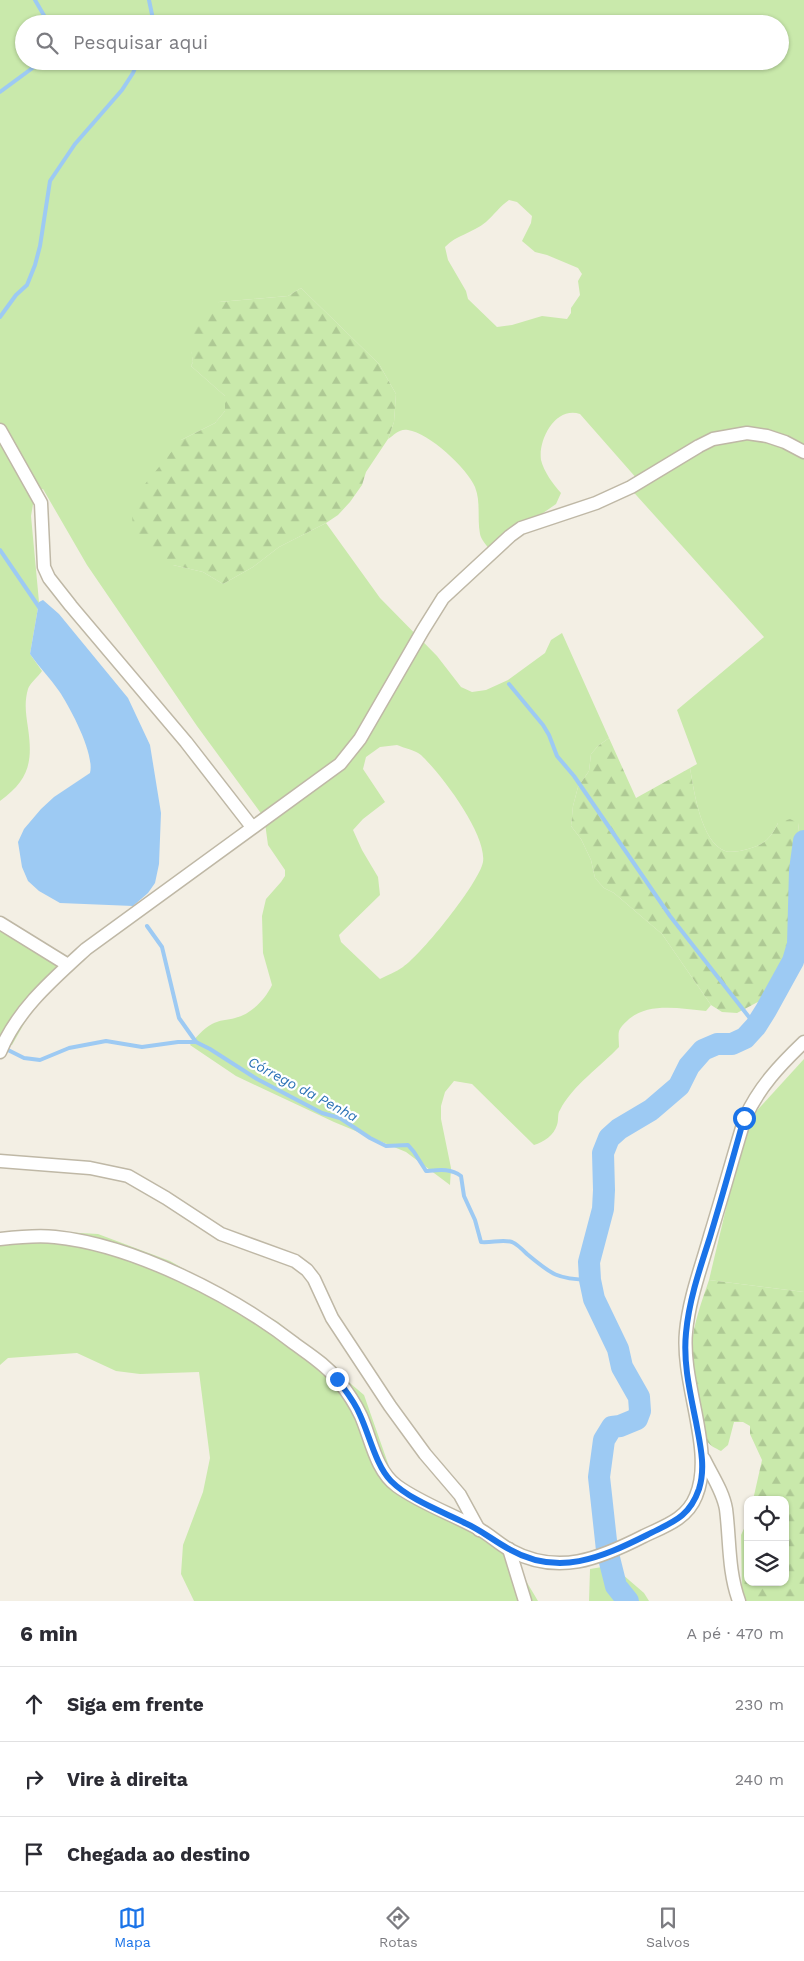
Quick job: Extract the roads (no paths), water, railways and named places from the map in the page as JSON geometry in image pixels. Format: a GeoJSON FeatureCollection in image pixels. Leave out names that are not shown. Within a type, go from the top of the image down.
{"type":"FeatureCollection","features":[{"type":"Feature","properties":{"kind":"street"},"geometry":{"type":"LineString","coordinates":[[0,430],[41,503],[44,567],[49,578],[70,606],[186,742],[252,827]]}},
{"type":"Feature","properties":{"kind":"street"},"geometry":{"type":"LineString","coordinates":[[2,1048],[22,1012],[86,949],[340,764],[360,739],[443,598],[510,536],[521,528],[596,503],[631,488],[699,446],[714,439],[748,433],[767,436],[785,442],[804,452]]}},
{"type":"Feature","properties":{"kind":"street"},"geometry":{"type":"LineString","coordinates":[[0,923],[68,965]]}},
{"type":"Feature","properties":{"kind":"street"},"geometry":{"type":"LineString","coordinates":[[0,1239],[25,1236],[54,1236],[106,1247],[159,1266],[239,1305],[273,1327],[324,1366],[337,1379],[359,1412],[384,1472],[396,1486],[422,1502],[479,1530],[510,1549],[543,1562],[560,1564],[594,1559],[682,1517],[695,1500],[700,1486],[702,1457],[685,1357],[686,1332],[694,1289],[744,1118],[763,1085],[804,1042]]}},
{"type":"Feature","properties":{"kind":"street"},"geometry":{"type":"LineString","coordinates":[[0,1162],[90,1168],[128,1176],[221,1234],[302,1265],[314,1279],[332,1318],[390,1406],[425,1454],[460,1495],[479,1530]]}},
{"type":"Feature","properties":{"kind":"street"},"geometry":{"type":"LineString","coordinates":[[702,1457],[724,1499],[731,1573],[739,1601]]}},
{"type":"Feature","properties":{"kind":"street"},"geometry":{"type":"LineString","coordinates":[[510,1549],[525,1601]]}},
{"type":"Feature","properties":{"kind":"water"},"geometry":{"type":"Polygon","coordinates":[[[43,600],[59,614],[128,698],[150,745],[161,813],[159,864],[155,883],[148,893],[133,906],[60,903],[39,891],[28,881],[22,867],[18,842],[24,829],[54,797],[90,773],[91,765],[85,743],[69,708],[59,691],[30,654],[39,602],[43,600]]]}},
{"type":"Feature","properties":{"kind":"waterway"},"geometry":{"type":"LineString","coordinates":[[35,0],[44,15]]}},
{"type":"Feature","properties":{"kind":"waterway"},"geometry":{"type":"LineString","coordinates":[[149,0],[152,15]]}},
{"type":"Feature","properties":{"kind":"waterway"},"geometry":{"type":"LineString","coordinates":[[0,92],[30,70]]}},
{"type":"Feature","properties":{"kind":"waterway"},"geometry":{"type":"LineString","coordinates":[[0,317],[16,295],[27,285],[35,265],[40,246],[50,181],[75,144],[122,90],[134,70]]}},
{"type":"Feature","properties":{"kind":"waterway"},"geometry":{"type":"LineString","coordinates":[[0,550],[41,610]]}},
{"type":"Feature","properties":{"kind":"waterway"},"geometry":{"type":"LineString","coordinates":[[509,684],[543,725],[557,756],[574,776],[670,916],[756,1026]]}},
{"type":"Feature","properties":{"kind":"waterway"},"geometry":{"type":"LineString","coordinates":[[628,1601],[616,1586],[607,1550],[599,1477],[604,1440],[612,1427],[637,1419],[640,1411],[639,1397],[622,1367],[618,1349],[594,1299],[590,1280],[589,1262],[603,1209],[603,1153],[609,1138],[619,1129],[651,1110],[679,1086],[689,1066],[703,1050],[717,1044],[732,1044],[745,1038],[756,1026],[793,961],[798,944],[800,870],[804,841]]}},
{"type":"Feature","properties":{"kind":"waterway"},"geometry":{"type":"LineString","coordinates":[[147,926],[162,947],[179,1018],[196,1042]]}},
{"type":"Feature","properties":{"kind":"waterway","name":"Córrego da Penha"},"geometry":{"type":"LineString","coordinates":[[4,1048],[24,1058],[40,1060],[69,1048],[106,1041],[142,1047],[178,1042],[196,1042],[257,1079],[322,1113],[340,1118],[386,1146],[408,1145],[426,1171],[440,1170],[457,1173],[461,1176],[464,1196],[475,1220],[481,1242],[512,1242],[549,1271],[562,1277],[590,1280]]}}]}
